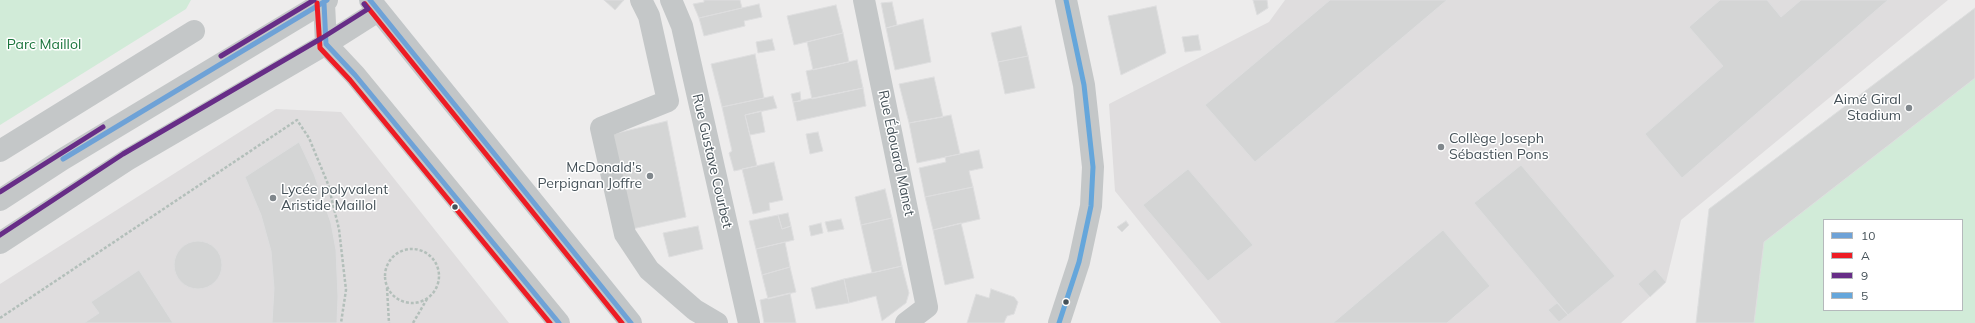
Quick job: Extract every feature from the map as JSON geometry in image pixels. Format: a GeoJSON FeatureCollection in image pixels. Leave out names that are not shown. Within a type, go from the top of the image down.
{"type":"FeatureCollection","features":[{"type":"Feature","properties":{"kind":"main road"},"geometry":{"type":"LineString","coordinates":[[374,5],[631,323]]}},
{"type":"Feature","properties":{"kind":"street"},"geometry":{"type":"LineString","coordinates":[[640,0],[649,16],[668,101],[601,128],[625,234],[650,270],[695,310],[718,323]]}},
{"type":"Feature","properties":{"kind":"street","name":"Rue Gustave Courbet"},"geometry":{"type":"LineString","coordinates":[[671,0],[682,26],[749,323]]}},
{"type":"Feature","properties":{"kind":"street","name":"Rue Édouard Manet"},"geometry":{"type":"LineString","coordinates":[[864,0],[927,307],[906,323]]}},
{"type":"Feature","properties":{"kind":"street"},"geometry":{"type":"LineString","coordinates":[[1059,323],[1080,255],[1091,206],[1093,167],[1084,85],[1066,0]]}},
{"type":"Feature","properties":{"kind":"street"},"geometry":{"type":"LineString","coordinates":[[326,1],[326,44],[370,93],[559,323]]}},
{"type":"Feature","properties":{"kind":"street"},"geometry":{"type":"LineString","coordinates":[[0,200],[63,159],[326,1]]}},
{"type":"Feature","properties":{"kind":"street"},"geometry":{"type":"LineString","coordinates":[[0,243],[127,160],[326,44],[374,5]]}},
{"type":"Feature","properties":{"kind":"street"},"geometry":{"type":"LineString","coordinates":[[0,152],[194,31]]}},
{"type":"Feature","properties":{"kind":"path"},"geometry":{"type":"LineString","coordinates":[[0,318],[297,120],[309,138],[328,184],[339,229],[346,290],[341,323]]}},
{"type":"Feature","properties":{"kind":"path"},"geometry":{"type":"LineString","coordinates":[[390,323],[385,275],[389,263],[397,253],[411,248],[423,251],[434,259],[440,272],[437,288],[426,300],[413,323]]}},
{"type":"Feature","properties":{"kind":"path"},"geometry":{"type":"LineString","coordinates":[[387,286],[397,298],[412,303],[426,300]]}},
{"type":"Feature","properties":{"kind":"shaded area","name":"Collège Joseph Sébastien Pons"},"geometry":{"type":"Polygon","coordinates":[[[1285,0],[1948,0],[1681,220],[1666,282],[1621,323],[1221,323],[1115,191],[1109,104],[1269,22],[1285,0]]]}},
{"type":"Feature","properties":{"kind":"shaded area","name":"Lycée polyvalent Aristide Maillol"},"geometry":{"type":"Polygon","coordinates":[[[276,109],[341,112],[509,323],[0,323],[0,284],[276,109]]]}},
{"type":"Feature","properties":{"kind":"green space","name":"Parc Maillol"},"geometry":{"type":"Polygon","coordinates":[[[0,0],[191,0],[186,9],[0,125],[0,0]]]}},
{"type":"Feature","properties":{"kind":"green space","name":"Aimé Giral Stadium"},"geometry":{"type":"Polygon","coordinates":[[[1975,8],[1975,323],[1696,323],[1709,209],[1975,8]]]}},
{"type":"Feature","properties":{"kind":"building"},"geometry":{"type":"Polygon","coordinates":[[[604,0],[624,0],[615,10],[604,0]]]}},
{"type":"Feature","properties":{"kind":"building"},"geometry":{"type":"Polygon","coordinates":[[[704,0],[740,0],[742,8],[699,18],[693,4],[704,2],[704,0]]]}},
{"type":"Feature","properties":{"kind":"building"},"geometry":{"type":"Polygon","coordinates":[[[1253,0],[1267,0],[1268,8],[1257,15],[1253,0]]]}},
{"type":"Feature","properties":{"kind":"building"},"geometry":{"type":"Polygon","coordinates":[[[1330,0],[1447,0],[1255,162],[1205,105],[1330,0]]]}},
{"type":"Feature","properties":{"kind":"building"},"geometry":{"type":"Polygon","coordinates":[[[1720,0],[1767,0],[1781,17],[1801,0],[1888,0],[1682,178],[1645,134],[1723,66],[1689,27],[1720,0]]]}},
{"type":"Feature","properties":{"kind":"building"},"geometry":{"type":"Polygon","coordinates":[[[892,2],[897,25],[886,28],[881,3],[892,2]]]}},
{"type":"Feature","properties":{"kind":"building"},"geometry":{"type":"Polygon","coordinates":[[[759,4],[762,17],[744,21],[745,26],[704,36],[699,18],[759,4]]]}},
{"type":"Feature","properties":{"kind":"building"},"geometry":{"type":"Polygon","coordinates":[[[836,5],[843,33],[794,45],[787,16],[836,5]]]}},
{"type":"Feature","properties":{"kind":"building"},"geometry":{"type":"Polygon","coordinates":[[[1156,6],[1166,53],[1121,75],[1108,16],[1156,6]]]}},
{"type":"Feature","properties":{"kind":"building"},"geometry":{"type":"Polygon","coordinates":[[[1975,8],[1975,78],[1764,242],[1754,323],[1696,323],[1709,209],[1975,8]]]}},
{"type":"Feature","properties":{"kind":"building"},"geometry":{"type":"Polygon","coordinates":[[[923,19],[931,62],[895,70],[886,28],[923,19]]]}},
{"type":"Feature","properties":{"kind":"building"},"geometry":{"type":"Polygon","coordinates":[[[1021,26],[1028,56],[998,62],[991,33],[1021,26]]]}},
{"type":"Feature","properties":{"kind":"building"},"geometry":{"type":"Polygon","coordinates":[[[843,33],[849,62],[813,70],[807,42],[843,33]]]}},
{"type":"Feature","properties":{"kind":"building"},"geometry":{"type":"Polygon","coordinates":[[[1198,35],[1201,50],[1185,52],[1182,37],[1198,35]]]}},
{"type":"Feature","properties":{"kind":"building"},"geometry":{"type":"Polygon","coordinates":[[[772,39],[775,50],[758,53],[756,42],[772,39]]]}},
{"type":"Feature","properties":{"kind":"building"},"geometry":{"type":"Polygon","coordinates":[[[755,54],[764,98],[722,107],[711,64],[755,54]]]}},
{"type":"Feature","properties":{"kind":"building"},"geometry":{"type":"Polygon","coordinates":[[[1028,56],[1035,88],[1005,94],[998,62],[1028,56]]]}},
{"type":"Feature","properties":{"kind":"building"},"geometry":{"type":"Polygon","coordinates":[[[857,60],[863,88],[812,99],[806,71],[857,60]]]}},
{"type":"Feature","properties":{"kind":"building"},"geometry":{"type":"Polygon","coordinates":[[[934,77],[943,117],[909,123],[899,84],[934,77]]]}},
{"type":"Feature","properties":{"kind":"building"},"geometry":{"type":"Polygon","coordinates":[[[863,88],[866,106],[797,121],[793,102],[863,88]]]}},
{"type":"Feature","properties":{"kind":"building"},"geometry":{"type":"Polygon","coordinates":[[[800,92],[801,101],[793,102],[791,94],[800,92]]]}},
{"type":"Feature","properties":{"kind":"building"},"geometry":{"type":"Polygon","coordinates":[[[773,96],[777,108],[745,115],[757,166],[734,171],[729,153],[732,151],[722,107],[773,96]]]}},
{"type":"Feature","properties":{"kind":"building"},"geometry":{"type":"Polygon","coordinates":[[[761,111],[765,132],[750,135],[745,115],[761,111]]]}},
{"type":"Feature","properties":{"kind":"building"},"geometry":{"type":"Polygon","coordinates":[[[951,115],[960,154],[917,163],[909,123],[951,115]]]}},
{"type":"Feature","properties":{"kind":"building","name":"McDonald's Perpignan Joffre"},"geometry":{"type":"Polygon","coordinates":[[[667,121],[686,217],[632,229],[613,134],[667,121]]]}},
{"type":"Feature","properties":{"kind":"building"},"geometry":{"type":"Polygon","coordinates":[[[818,132],[823,151],[810,154],[806,134],[818,132]]]}},
{"type":"Feature","properties":{"kind":"building"},"geometry":{"type":"Polygon","coordinates":[[[299,142],[314,174],[331,223],[336,250],[338,297],[337,323],[272,323],[274,288],[271,251],[261,215],[245,177],[299,142]]]}},
{"type":"Feature","properties":{"kind":"building"},"geometry":{"type":"Polygon","coordinates":[[[979,150],[983,168],[969,171],[973,187],[925,197],[919,168],[946,162],[945,157],[979,150]]]}},
{"type":"Feature","properties":{"kind":"building"},"geometry":{"type":"Polygon","coordinates":[[[774,162],[783,200],[769,203],[770,210],[753,214],[742,169],[774,162]]]}},
{"type":"Feature","properties":{"kind":"building"},"geometry":{"type":"Polygon","coordinates":[[[1521,165],[1615,276],[1568,315],[1474,203],[1521,165]]]}},
{"type":"Feature","properties":{"kind":"building"},"geometry":{"type":"Polygon","coordinates":[[[1188,169],[1253,245],[1208,281],[1143,205],[1188,169]]]}},
{"type":"Feature","properties":{"kind":"building"},"geometry":{"type":"Polygon","coordinates":[[[973,187],[980,219],[933,230],[925,197],[973,187]]]}},
{"type":"Feature","properties":{"kind":"building"},"geometry":{"type":"Polygon","coordinates":[[[885,189],[892,218],[861,225],[855,197],[885,189]]]}},
{"type":"Feature","properties":{"kind":"building"},"geometry":{"type":"Polygon","coordinates":[[[788,213],[791,226],[782,229],[778,215],[788,213]]]}},
{"type":"Feature","properties":{"kind":"building"},"geometry":{"type":"Polygon","coordinates":[[[778,215],[782,229],[791,226],[794,240],[756,249],[749,221],[778,215]]]}},
{"type":"Feature","properties":{"kind":"building"},"geometry":{"type":"Polygon","coordinates":[[[892,218],[902,266],[872,273],[861,225],[892,218]]]}},
{"type":"Feature","properties":{"kind":"building"},"geometry":{"type":"Polygon","coordinates":[[[841,219],[844,229],[828,232],[825,222],[841,219]]]}},
{"type":"Feature","properties":{"kind":"building"},"geometry":{"type":"Polygon","coordinates":[[[1126,221],[1129,225],[1122,232],[1117,227],[1126,221]]]}},
{"type":"Feature","properties":{"kind":"building"},"geometry":{"type":"Polygon","coordinates":[[[821,223],[823,233],[811,236],[809,226],[821,223]]]}},
{"type":"Feature","properties":{"kind":"building"},"geometry":{"type":"Polygon","coordinates":[[[961,223],[974,278],[945,285],[933,230],[961,223]]]}},
{"type":"Feature","properties":{"kind":"building"},"geometry":{"type":"Polygon","coordinates":[[[698,226],[703,249],[669,257],[663,233],[698,226]]]}},
{"type":"Feature","properties":{"kind":"building"},"geometry":{"type":"Polygon","coordinates":[[[1443,230],[1490,286],[1447,323],[1333,323],[1443,230]]]}},
{"type":"Feature","properties":{"kind":"building"},"geometry":{"type":"Polygon","coordinates":[[[193,241],[203,241],[212,245],[218,251],[221,256],[221,274],[212,285],[203,289],[193,289],[184,285],[178,279],[174,270],[174,260],[178,251],[184,245],[193,241]]]}},
{"type":"Feature","properties":{"kind":"building"},"geometry":{"type":"Polygon","coordinates":[[[785,242],[790,267],[762,275],[756,249],[785,242]]]}},
{"type":"Feature","properties":{"kind":"building"},"geometry":{"type":"Polygon","coordinates":[[[902,266],[909,293],[906,303],[882,321],[876,296],[849,303],[844,279],[902,266]]]}},
{"type":"Feature","properties":{"kind":"building"},"geometry":{"type":"Polygon","coordinates":[[[790,267],[796,292],[768,299],[762,275],[790,267]]]}},
{"type":"Feature","properties":{"kind":"building"},"geometry":{"type":"Polygon","coordinates":[[[1655,269],[1666,282],[1650,297],[1638,284],[1655,269]]]}},
{"type":"Feature","properties":{"kind":"building"},"geometry":{"type":"Polygon","coordinates":[[[139,270],[173,323],[84,323],[99,313],[91,302],[139,270]]]}},
{"type":"Feature","properties":{"kind":"building"},"geometry":{"type":"Polygon","coordinates":[[[844,279],[849,303],[816,309],[811,288],[844,279]]]}},
{"type":"Feature","properties":{"kind":"building"},"geometry":{"type":"Polygon","coordinates":[[[991,289],[1014,297],[1018,302],[1014,314],[1007,316],[1004,323],[967,323],[976,294],[989,298],[991,289]]]}},
{"type":"Feature","properties":{"kind":"building"},"geometry":{"type":"Polygon","coordinates":[[[790,293],[796,323],[764,323],[760,300],[790,293]]]}},
{"type":"Feature","properties":{"kind":"building"},"geometry":{"type":"Polygon","coordinates":[[[1557,303],[1568,315],[1559,322],[1548,310],[1557,303]]]}},
{"type":"Feature","properties":{"kind":"transit line","name":"9"},"geometry":{"type":"LineString","coordinates":[[221,56],[314,0]]}},
{"type":"Feature","properties":{"kind":"transit line","name":"10"},"geometry":{"type":"LineString","coordinates":[[63,159],[327,0]]}},
{"type":"Feature","properties":{"kind":"transit line","name":"10"},"geometry":{"type":"LineString","coordinates":[[370,0],[631,323]]}},
{"type":"Feature","properties":{"kind":"transit line","name":"5"},"geometry":{"type":"LineString","coordinates":[[1059,323],[1079,262],[1091,206],[1093,167],[1084,85],[1066,0]]}},
{"type":"Feature","properties":{"kind":"transit line","name":"A"},"geometry":{"type":"LineString","coordinates":[[317,3],[320,48],[350,80],[550,323]]}},
{"type":"Feature","properties":{"kind":"transit line","name":"10"},"geometry":{"type":"LineString","coordinates":[[324,3],[326,44],[355,75],[559,323]]}},
{"type":"Feature","properties":{"kind":"transit line","name":"9"},"geometry":{"type":"LineString","coordinates":[[0,235],[123,154],[322,38],[368,9],[364,4]]}},
{"type":"Feature","properties":{"kind":"transit line","name":"A"},"geometry":{"type":"LineString","coordinates":[[365,4],[622,323]]}},
{"type":"Feature","properties":{"kind":"transit line","name":"9"},"geometry":{"type":"LineString","coordinates":[[0,192],[103,127]]}},
{"type":"Feature","properties":{"kind":"place","name":"Aimé Giral Stadium"},"geometry":{"type":"Point","coordinates":[1909,108]}},
{"type":"Feature","properties":{"kind":"place","name":"Collège Joseph Sébastien Pons"},"geometry":{"type":"Point","coordinates":[1441,147]}},
{"type":"Feature","properties":{"kind":"place","name":"McDonald's Perpignan Joffre"},"geometry":{"type":"Point","coordinates":[650,176]}},
{"type":"Feature","properties":{"kind":"place","name":"Lycée polyvalent Aristide Maillol"},"geometry":{"type":"Point","coordinates":[273,198]}}]}
